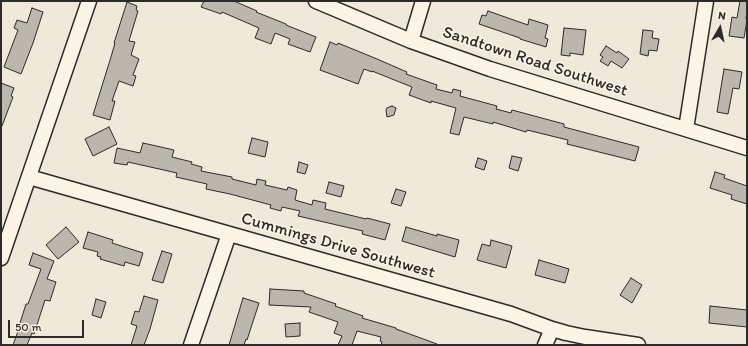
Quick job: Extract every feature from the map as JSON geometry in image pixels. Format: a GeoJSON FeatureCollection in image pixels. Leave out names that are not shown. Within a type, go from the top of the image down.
{"type":"FeatureCollection","features":[{"type":"Feature","properties":{"kind":"street"},"geometry":{"type":"LineString","coordinates":[[1,258],[89,1]]}},
{"type":"Feature","properties":{"kind":"street","name":"Sandtown Road Southwest"},"geometry":{"type":"LineString","coordinates":[[316,1],[411,41],[490,69],[747,148]]}},
{"type":"Feature","properties":{"kind":"street"},"geometry":{"type":"LineString","coordinates":[[411,41],[423,1]]}},
{"type":"Feature","properties":{"kind":"street"},"geometry":{"type":"LineString","coordinates":[[686,129],[706,1]]}},
{"type":"Feature","properties":{"kind":"street","name":"Cummings Drive Southwest"},"geometry":{"type":"LineString","coordinates":[[29,177],[511,314],[552,329],[585,337],[638,345]]}},
{"type":"Feature","properties":{"kind":"street"},"geometry":{"type":"LineString","coordinates":[[191,345],[229,234]]}},
{"type":"Feature","properties":{"kind":"street"},"geometry":{"type":"LineString","coordinates":[[545,345],[552,329]]}},
{"type":"Feature","properties":{"kind":"building"},"geometry":{"type":"Polygon","coordinates":[[[204,1],[234,1],[257,11],[256,12],[316,37],[310,52],[288,44],[290,39],[275,33],[271,44],[255,38],[259,28],[222,12],[221,14],[201,7],[204,1]]]}},
{"type":"Feature","properties":{"kind":"building"},"geometry":{"type":"Polygon","coordinates":[[[740,1],[747,1],[747,20],[744,38],[729,36],[732,17],[737,18],[740,1]]]}},
{"type":"Feature","properties":{"kind":"building"},"geometry":{"type":"Polygon","coordinates":[[[127,2],[137,6],[136,10],[138,11],[129,41],[135,42],[131,55],[139,59],[133,75],[136,76],[133,86],[119,81],[112,101],[115,101],[110,120],[93,115],[127,2]]]}},
{"type":"Feature","properties":{"kind":"building"},"geometry":{"type":"Polygon","coordinates":[[[32,8],[43,12],[21,74],[4,67],[18,30],[14,28],[17,20],[27,23],[32,8]]]}},
{"type":"Feature","properties":{"kind":"building"},"geometry":{"type":"Polygon","coordinates":[[[488,11],[528,25],[529,19],[548,25],[545,38],[548,39],[546,47],[479,24],[482,15],[486,16],[488,11]]]}},
{"type":"Feature","properties":{"kind":"building"},"geometry":{"type":"Polygon","coordinates":[[[564,28],[586,30],[583,55],[570,53],[570,56],[561,55],[564,28]]]}},
{"type":"Feature","properties":{"kind":"building"},"geometry":{"type":"Polygon","coordinates":[[[643,30],[653,31],[652,38],[659,39],[657,51],[649,50],[648,56],[640,54],[643,30]]]}},
{"type":"Feature","properties":{"kind":"building"},"geometry":{"type":"Polygon","coordinates":[[[330,42],[337,45],[338,43],[407,72],[406,74],[437,85],[436,89],[452,93],[453,89],[461,91],[460,96],[497,106],[496,109],[511,113],[512,110],[564,124],[564,127],[639,147],[635,161],[567,144],[568,140],[527,130],[526,132],[493,122],[493,124],[464,117],[459,135],[450,133],[456,108],[431,101],[431,103],[409,95],[412,87],[372,71],[364,69],[358,84],[320,70],[330,42]]]}},
{"type":"Feature","properties":{"kind":"building"},"geometry":{"type":"Polygon","coordinates":[[[606,46],[617,53],[618,51],[629,59],[622,68],[611,61],[608,66],[600,61],[603,57],[600,55],[606,46]]]}},
{"type":"Feature","properties":{"kind":"building"},"geometry":{"type":"Polygon","coordinates":[[[724,69],[742,72],[739,89],[733,88],[728,114],[717,112],[724,69]]]}},
{"type":"Feature","properties":{"kind":"building"},"geometry":{"type":"Polygon","coordinates":[[[1,83],[14,88],[11,96],[13,97],[2,126],[1,126],[1,83]]]}},
{"type":"Feature","properties":{"kind":"building"},"geometry":{"type":"Polygon","coordinates":[[[392,106],[396,108],[394,115],[387,117],[386,110],[392,106]]]}},
{"type":"Feature","properties":{"kind":"building"},"geometry":{"type":"Polygon","coordinates":[[[109,127],[117,144],[93,156],[85,139],[109,127]]]}},
{"type":"Feature","properties":{"kind":"building"},"geometry":{"type":"Polygon","coordinates":[[[252,138],[268,142],[265,157],[248,153],[252,138]]]}},
{"type":"Feature","properties":{"kind":"building"},"geometry":{"type":"Polygon","coordinates":[[[143,143],[174,150],[172,157],[192,162],[191,164],[202,167],[201,171],[232,177],[232,179],[256,185],[257,179],[266,181],[265,185],[287,190],[288,187],[297,190],[295,200],[312,205],[313,200],[326,203],[325,209],[390,224],[385,240],[362,234],[363,231],[298,216],[300,211],[282,207],[281,211],[270,208],[271,205],[206,189],[207,184],[176,177],[177,173],[128,162],[127,165],[114,163],[117,148],[140,153],[143,143]]]}},
{"type":"Feature","properties":{"kind":"building"},"geometry":{"type":"Polygon","coordinates":[[[512,156],[522,158],[518,171],[509,168],[512,156]]]}},
{"type":"Feature","properties":{"kind":"building"},"geometry":{"type":"Polygon","coordinates":[[[478,158],[487,161],[484,170],[475,167],[478,158]]]}},
{"type":"Feature","properties":{"kind":"building"},"geometry":{"type":"Polygon","coordinates":[[[299,162],[308,165],[305,174],[297,172],[299,162]]]}},
{"type":"Feature","properties":{"kind":"building"},"geometry":{"type":"Polygon","coordinates":[[[715,172],[725,175],[724,178],[747,186],[747,204],[731,199],[732,195],[710,188],[715,172]]]}},
{"type":"Feature","properties":{"kind":"building"},"geometry":{"type":"Polygon","coordinates":[[[329,182],[344,186],[341,197],[326,193],[329,182]]]}},
{"type":"Feature","properties":{"kind":"building"},"geometry":{"type":"Polygon","coordinates":[[[396,189],[406,192],[401,206],[391,203],[396,189]]]}},
{"type":"Feature","properties":{"kind":"building"},"geometry":{"type":"Polygon","coordinates":[[[66,227],[79,242],[58,259],[46,245],[66,227]]]}},
{"type":"Feature","properties":{"kind":"building"},"geometry":{"type":"Polygon","coordinates":[[[406,227],[437,236],[437,234],[459,240],[455,257],[402,241],[406,227]]]}},
{"type":"Feature","properties":{"kind":"building"},"geometry":{"type":"Polygon","coordinates":[[[88,232],[113,240],[112,243],[143,253],[139,266],[125,262],[124,266],[100,259],[101,257],[97,256],[98,252],[83,248],[88,232]]]}},
{"type":"Feature","properties":{"kind":"building"},"geometry":{"type":"Polygon","coordinates":[[[491,240],[512,246],[506,268],[477,260],[482,244],[490,246],[491,240]]]}},
{"type":"Feature","properties":{"kind":"building"},"geometry":{"type":"Polygon","coordinates":[[[162,251],[172,254],[163,283],[152,280],[162,251]]]}},
{"type":"Feature","properties":{"kind":"building"},"geometry":{"type":"Polygon","coordinates":[[[33,253],[54,261],[47,279],[56,282],[50,301],[45,300],[34,334],[32,333],[27,345],[13,345],[26,304],[28,304],[41,269],[29,265],[33,253]]]}},
{"type":"Feature","properties":{"kind":"building"},"geometry":{"type":"Polygon","coordinates":[[[539,260],[569,269],[565,283],[535,275],[539,260]]]}},
{"type":"Feature","properties":{"kind":"building"},"geometry":{"type":"Polygon","coordinates":[[[631,278],[642,285],[632,303],[620,295],[631,278]]]}},
{"type":"Feature","properties":{"kind":"building"},"geometry":{"type":"Polygon","coordinates":[[[270,289],[304,291],[304,293],[336,304],[335,306],[363,316],[362,318],[396,328],[437,345],[381,345],[381,337],[357,331],[352,345],[338,345],[342,336],[334,333],[338,322],[309,312],[311,307],[269,305],[270,289]]]}},
{"type":"Feature","properties":{"kind":"building"},"geometry":{"type":"Polygon","coordinates":[[[144,296],[158,300],[144,345],[131,345],[137,326],[131,324],[135,311],[139,312],[144,296]]]}},
{"type":"Feature","properties":{"kind":"building"},"geometry":{"type":"Polygon","coordinates":[[[243,298],[259,303],[244,345],[229,345],[243,298]]]}},
{"type":"Feature","properties":{"kind":"building"},"geometry":{"type":"Polygon","coordinates":[[[96,299],[106,302],[101,318],[92,315],[96,299]]]}},
{"type":"Feature","properties":{"kind":"building"},"geometry":{"type":"Polygon","coordinates":[[[710,306],[747,310],[747,327],[709,323],[710,306]]]}},
{"type":"Feature","properties":{"kind":"building"},"geometry":{"type":"Polygon","coordinates":[[[300,323],[300,336],[286,337],[285,324],[300,323]]]}}]}
